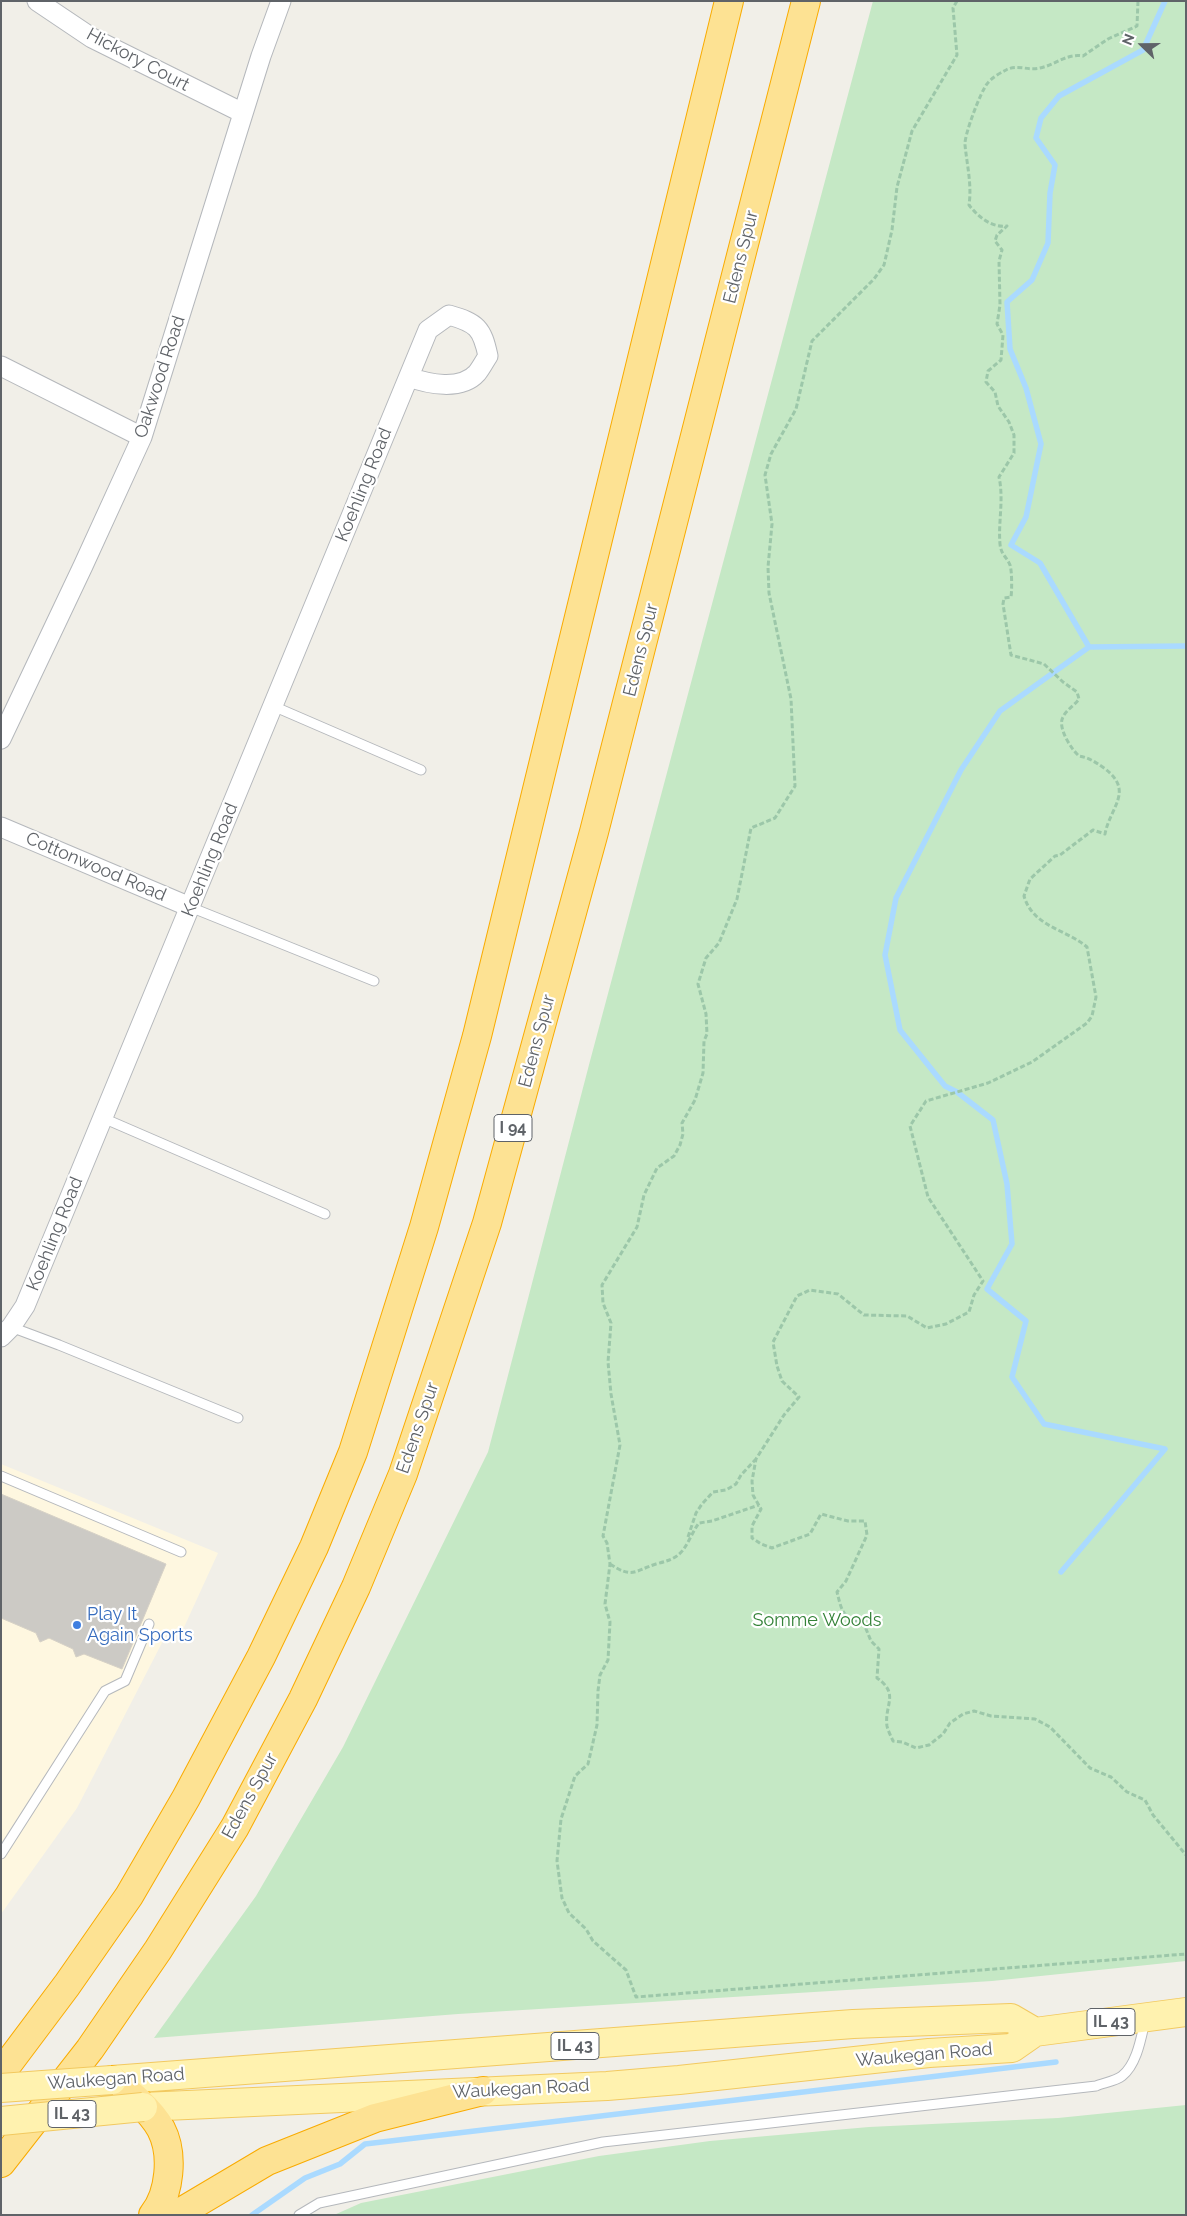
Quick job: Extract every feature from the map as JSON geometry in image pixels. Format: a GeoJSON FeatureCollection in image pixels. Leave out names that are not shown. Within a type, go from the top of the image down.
{"type":"FeatureCollection","features":[{"type":"Feature","properties":{"kind":"highway"},"geometry":{"type":"LineString","coordinates":[[1,2073],[67,1985],[128,1896],[186,1798],[273,1632],[314,1547],[353,1452],[424,1227],[477,1036],[729,1]]}},
{"type":"Feature","properties":{"kind":"highway","name":"Edens Spur"},"geometry":{"type":"LineString","coordinates":[[1,2163],[90,2049],[153,1958],[235,1826],[307,1690],[356,1587],[403,1474],[487,1223],[594,832],[806,1]]}},
{"type":"Feature","properties":{"kind":"highway"},"geometry":{"type":"LineString","coordinates":[[112,2080],[143,2107],[161,2130],[170,2173],[160,2206],[153,2215]]}},
{"type":"Feature","properties":{"kind":"highway"},"geometry":{"type":"LineString","coordinates":[[176,2215],[267,2161],[375,2118],[483,2091]]}},
{"type":"Feature","properties":{"kind":"main road","name":"Waukegan Road"},"geometry":{"type":"LineString","coordinates":[[1,2121],[143,2107],[679,2080],[929,2053],[1012,2048],[1036,2032],[1186,2012]]}},
{"type":"Feature","properties":{"kind":"main road","name":"Waukegan Road"},"geometry":{"type":"LineString","coordinates":[[1,2088],[853,2024],[1011,2018],[1036,2032]]}},
{"type":"Feature","properties":{"kind":"street","name":"Hickory Court"},"geometry":{"type":"LineString","coordinates":[[38,1],[92,38],[243,113]]}},
{"type":"Feature","properties":{"kind":"street","name":"Oakwood Road"},"geometry":{"type":"LineString","coordinates":[[1,739],[142,437],[243,113],[281,1]]}},
{"type":"Feature","properties":{"kind":"street"},"geometry":{"type":"LineString","coordinates":[[1,366],[142,437]]}},
{"type":"Feature","properties":{"kind":"street","name":"Koehling Road"},"geometry":{"type":"LineString","coordinates":[[6,1332],[25,1306],[408,377]]}},
{"type":"Feature","properties":{"kind":"street","name":"Cottonwood Road"},"geometry":{"type":"LineString","coordinates":[[1,828],[190,907]]}},
{"type":"Feature","properties":{"kind":"lane"},"geometry":{"type":"LineString","coordinates":[[273,706],[421,770]]}},
{"type":"Feature","properties":{"kind":"lane"},"geometry":{"type":"LineString","coordinates":[[190,907],[374,981]]}},
{"type":"Feature","properties":{"kind":"lane"},"geometry":{"type":"LineString","coordinates":[[103,1118],[325,1214]]}},
{"type":"Feature","properties":{"kind":"lane"},"geometry":{"type":"LineString","coordinates":[[6,1332],[59,1345],[238,1418]]}},
{"type":"Feature","properties":{"kind":"lane"},"geometry":{"type":"LineString","coordinates":[[1,1476],[180,1552]]}},
{"type":"Feature","properties":{"kind":"lane"},"geometry":{"type":"LineString","coordinates":[[1,1854],[106,1691],[125,1680],[149,1624]]}},
{"type":"Feature","properties":{"kind":"lane"},"geometry":{"type":"LineString","coordinates":[[299,2215],[319,2203],[603,2142],[1096,2086],[1122,2077],[1129,2068],[1139,2046],[1146,2018]]}},
{"type":"Feature","properties":{"kind":"path"},"geometry":{"type":"LineString","coordinates":[[957,1],[953,8],[957,54],[912,131],[898,187],[892,230],[884,265],[874,279],[812,341],[796,409],[771,454],[765,475],[772,524],[768,567],[769,593],[792,699],[795,786],[775,818],[751,828],[737,899],[720,943],[706,958],[698,984],[706,1014],[707,1034],[704,1041],[703,1074],[695,1100],[682,1123],[683,1134],[680,1145],[674,1156],[657,1168],[644,1195],[637,1227],[602,1286],[603,1303],[611,1323],[608,1362],[611,1394],[620,1445],[603,1536],[607,1543],[610,1564],[605,1604],[610,1622],[610,1636],[608,1660],[600,1675],[597,1726],[588,1764],[575,1776],[561,1819],[557,1861],[562,1898],[569,1913],[586,1929],[593,1942],[626,1970],[636,1997],[1186,1954]]}},
{"type":"Feature","properties":{"kind":"path"},"geometry":{"type":"LineString","coordinates":[[683,1550],[696,1513],[702,1504],[713,1492],[726,1490],[736,1484],[741,1475],[756,1459],[784,1415],[799,1397],[782,1381],[772,1342],[797,1296],[810,1290],[838,1294],[864,1315],[907,1316],[927,1328],[946,1324],[969,1312],[974,1295],[983,1281],[928,1197],[910,1126],[926,1101],[988,1083],[1032,1062],[1073,1035],[1092,1016],[1096,997],[1088,963],[1087,947],[1042,921],[1032,912],[1024,896],[1030,878],[1050,860],[1060,855],[1093,830],[1105,834],[1106,825],[1118,802],[1120,787],[1114,776],[1089,758],[1080,756],[1069,742],[1061,724],[1063,716],[1079,699],[1077,692],[1044,664],[1011,655],[1008,647],[1003,604],[1004,598],[1011,597],[1012,589],[1010,564],[1003,558],[1000,546],[1002,498],[999,477],[1011,460],[1015,443],[1009,422],[998,406],[995,392],[986,382],[988,370],[1001,360],[1003,335],[997,324],[1000,305],[999,261],[1002,250],[995,240],[997,235],[1007,226],[990,224],[975,213],[969,205],[972,189],[968,175],[964,143],[986,84],[1006,69],[1021,66],[1040,68],[1075,55],[1083,56],[1108,39],[1129,31],[1137,26],[1138,1]]}},
{"type":"Feature","properties":{"kind":"path"},"geometry":{"type":"LineString","coordinates":[[756,1459],[752,1481],[753,1495],[761,1509],[752,1526],[752,1538],[761,1544],[772,1548],[810,1534],[821,1514],[848,1521],[865,1522],[867,1535],[862,1542],[846,1581],[837,1592],[844,1614],[852,1621],[864,1624],[871,1641],[879,1649],[877,1678],[884,1682],[891,1695],[887,1725],[893,1741],[902,1742],[916,1748],[929,1745],[943,1734],[950,1723],[963,1714],[974,1711],[991,1716],[1035,1719],[1050,1728],[1090,1768],[1111,1777],[1127,1792],[1145,1800],[1153,1815],[1186,1856]]}},
{"type":"Feature","properties":{"kind":"path"},"geometry":{"type":"LineString","coordinates":[[610,1564],[620,1570],[641,1572],[654,1565],[673,1559],[683,1550],[699,1523],[712,1521],[759,1505]]}},
{"type":"Feature","properties":{"kind":"shaded area"},"geometry":{"type":"Polygon","coordinates":[[[1,1464],[218,1553],[180,1636],[167,1633],[77,1808],[1,1914],[1,1464]]]}},
{"type":"Feature","properties":{"kind":"green space","name":"Somme Woods"},"geometry":{"type":"Polygon","coordinates":[[[873,1],[1186,1],[1186,1961],[992,1981],[458,2014],[154,2038],[256,1896],[343,1747],[488,1452],[590,1061],[873,1]]]}},
{"type":"Feature","properties":{"kind":"green space"},"geometry":{"type":"Polygon","coordinates":[[[1186,2105],[1186,2215],[334,2215],[361,2203],[599,2156],[710,2141],[869,2127],[1058,2118],[1186,2105]]]}},
{"type":"Feature","properties":{"kind":"building"},"geometry":{"type":"Polygon","coordinates":[[[1,1494],[166,1564],[122,1669],[84,1654],[76,1657],[73,1649],[49,1638],[40,1642],[36,1633],[1,1618],[1,1494]]]}},
{"type":"Feature","properties":{"kind":"waterway"},"geometry":{"type":"LineString","coordinates":[[1089,647],[1040,563],[1011,545],[1026,517],[1041,444],[1026,388],[1010,349],[1007,302],[1032,280],[1048,243],[1050,193],[1055,165],[1036,138],[1041,118],[1059,96],[1143,50],[1165,1]]}},
{"type":"Feature","properties":{"kind":"waterway"},"geometry":{"type":"LineString","coordinates":[[1061,1572],[1165,1449],[1044,1424],[1012,1377],[1026,1321],[987,1289],[1012,1244],[1007,1184],[993,1120],[957,1092],[945,1086],[900,1030],[885,955],[896,898],[961,770],[1000,711],[1089,647],[1186,646]]}},
{"type":"Feature","properties":{"kind":"waterway"},"geometry":{"type":"LineString","coordinates":[[252,2215],[305,2178],[340,2164],[365,2144],[1056,2062]]}},
{"type":"Feature","properties":{"kind":"place","name":"Play It Again Sports"},"geometry":{"type":"Point","coordinates":[77,1625]}}]}
